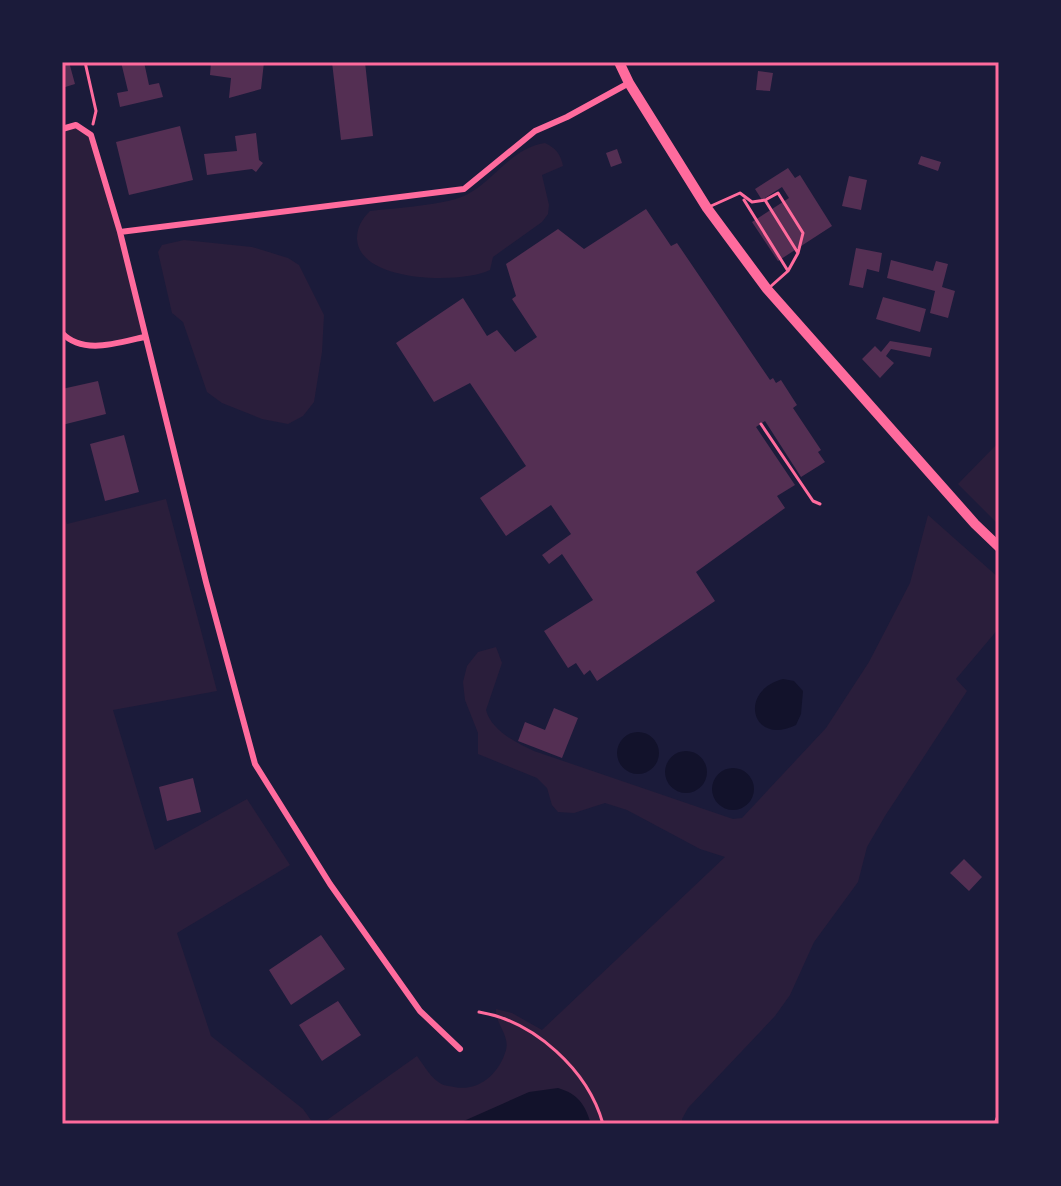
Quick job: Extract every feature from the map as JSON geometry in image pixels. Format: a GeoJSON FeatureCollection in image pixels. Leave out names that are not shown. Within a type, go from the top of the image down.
{"type":"FeatureCollection","features":[{"type":"Feature","properties":{"kind":"main road"},"geometry":{"type":"LineString","coordinates":[[619,62],[707,208],[767,289],[975,524],[999,547]]}},
{"type":"Feature","properties":{"kind":"street"},"geometry":{"type":"LineString","coordinates":[[120,232],[464,189],[535,131],[629,83]]}},
{"type":"Feature","properties":{"kind":"street"},"geometry":{"type":"LineString","coordinates":[[62,129],[76,125],[91,135],[120,232],[206,582],[255,764],[330,884],[420,1011],[460,1049]]}},
{"type":"Feature","properties":{"kind":"street"},"geometry":{"type":"LineString","coordinates":[[62,333],[80,345],[103,346],[144,337]]}},
{"type":"Feature","properties":{"kind":"lane"},"geometry":{"type":"LineString","coordinates":[[707,208],[740,193]]}},
{"type":"Feature","properties":{"kind":"lane"},"geometry":{"type":"LineString","coordinates":[[740,193],[752,202],[778,193],[803,233],[798,253],[788,271],[767,289]]}},
{"type":"Feature","properties":{"kind":"lane"},"geometry":{"type":"LineString","coordinates":[[740,193],[788,271]]}},
{"type":"Feature","properties":{"kind":"lane"},"geometry":{"type":"LineString","coordinates":[[765,200],[798,253]]}},
{"type":"Feature","properties":{"kind":"path"},"geometry":{"type":"LineString","coordinates":[[85,62],[96,111],[91,135]]}},
{"type":"Feature","properties":{"kind":"path"},"geometry":{"type":"LineString","coordinates":[[761,424],[813,501],[820,504]]}},
{"type":"Feature","properties":{"kind":"path"},"geometry":{"type":"LineString","coordinates":[[479,1012],[507,1018],[552,1049],[592,1095],[603,1124]]}},
{"type":"Feature","properties":{"kind":"path"},"geometry":{"type":"LineString","coordinates":[[995,1124],[999,1113]]}},
{"type":"Feature","properties":{"kind":"shaded area"},"geometry":{"type":"Polygon","coordinates":[[[76,125],[91,135],[120,232],[144,337],[80,345],[62,333],[62,129],[76,125]]]}},
{"type":"Feature","properties":{"kind":"shaded area"},"geometry":{"type":"Polygon","coordinates":[[[545,143],[557,152],[563,166],[542,175],[548,214],[542,222],[493,257],[490,270],[458,277],[414,276],[393,272],[362,254],[358,231],[370,211],[459,198],[478,188],[513,157],[545,143]]]}},
{"type":"Feature","properties":{"kind":"shaded area"},"geometry":{"type":"Polygon","coordinates":[[[184,240],[252,247],[288,258],[299,265],[324,315],[314,402],[303,416],[288,424],[262,419],[222,403],[207,392],[183,322],[172,313],[158,252],[162,245],[184,240]]]}},
{"type":"Feature","properties":{"kind":"shaded area"},"geometry":{"type":"Polygon","coordinates":[[[999,442],[999,525],[958,484],[999,442]]]}},
{"type":"Feature","properties":{"kind":"shaded area"},"geometry":{"type":"Polygon","coordinates":[[[166,499],[217,691],[113,710],[155,850],[247,799],[290,865],[177,933],[211,1036],[303,1109],[313,1123],[327,1120],[417,1056],[431,1076],[443,1084],[463,1088],[480,1084],[493,1074],[506,1050],[506,1039],[496,1009],[512,1013],[542,1030],[725,857],[700,849],[627,810],[605,803],[574,813],[558,812],[552,805],[547,788],[537,778],[478,754],[478,733],[465,700],[463,682],[467,666],[478,652],[496,647],[502,663],[486,710],[493,724],[512,740],[534,751],[733,819],[742,818],[826,728],[869,662],[910,583],[928,515],[999,578],[999,628],[956,679],[967,691],[885,816],[867,847],[858,882],[814,942],[790,995],[775,1016],[688,1108],[682,1119],[683,1124],[62,1124],[62,510],[67,524],[166,499]]]}},
{"type":"Feature","properties":{"kind":"shaded area"},"geometry":{"type":"Polygon","coordinates":[[[783,679],[794,681],[803,691],[801,714],[796,725],[781,730],[769,729],[760,723],[755,705],[759,694],[783,679]]]}},
{"type":"Feature","properties":{"kind":"shaded area"},"geometry":{"type":"Polygon","coordinates":[[[638,732],[653,738],[659,753],[653,768],[638,774],[623,768],[617,753],[623,738],[638,732]]]}},
{"type":"Feature","properties":{"kind":"shaded area"},"geometry":{"type":"Polygon","coordinates":[[[686,751],[701,757],[707,772],[701,787],[686,793],[671,787],[665,772],[671,757],[686,751]]]}},
{"type":"Feature","properties":{"kind":"shaded area"},"geometry":{"type":"Polygon","coordinates":[[[733,768],[748,774],[754,789],[748,804],[733,810],[718,804],[712,789],[718,774],[733,768]]]}},
{"type":"Feature","properties":{"kind":"shaded area"},"geometry":{"type":"Polygon","coordinates":[[[558,1088],[580,1101],[591,1124],[457,1124],[529,1092],[558,1088]]]}},
{"type":"Feature","properties":{"kind":"building"},"geometry":{"type":"Polygon","coordinates":[[[62,62],[69,62],[75,84],[62,88],[62,62]]]}},
{"type":"Feature","properties":{"kind":"building"},"geometry":{"type":"Polygon","coordinates":[[[121,62],[144,62],[149,85],[159,83],[163,97],[120,107],[117,93],[128,91],[121,62]]]}},
{"type":"Feature","properties":{"kind":"building"},"geometry":{"type":"Polygon","coordinates":[[[211,62],[264,62],[261,89],[229,98],[231,78],[210,75],[211,62]]]}},
{"type":"Feature","properties":{"kind":"building"},"geometry":{"type":"Polygon","coordinates":[[[332,62],[365,62],[373,136],[341,140],[332,62]]]}},
{"type":"Feature","properties":{"kind":"building"},"geometry":{"type":"Polygon","coordinates":[[[758,71],[773,73],[770,91],[756,90],[758,71]]]}},
{"type":"Feature","properties":{"kind":"building"},"geometry":{"type":"Polygon","coordinates":[[[180,126],[193,180],[129,195],[116,142],[180,126]]]}},
{"type":"Feature","properties":{"kind":"building"},"geometry":{"type":"Polygon","coordinates":[[[256,133],[259,160],[263,163],[256,172],[252,169],[207,175],[204,154],[237,151],[235,136],[256,133]]]}},
{"type":"Feature","properties":{"kind":"building"},"geometry":{"type":"Polygon","coordinates":[[[617,149],[622,163],[611,167],[606,153],[617,149]]]}},
{"type":"Feature","properties":{"kind":"building"},"geometry":{"type":"Polygon","coordinates":[[[921,156],[941,162],[938,171],[918,164],[921,156]]]}},
{"type":"Feature","properties":{"kind":"building"},"geometry":{"type":"Polygon","coordinates":[[[788,168],[795,178],[800,175],[832,226],[778,261],[752,222],[789,198],[782,187],[762,200],[755,189],[788,168]]]}},
{"type":"Feature","properties":{"kind":"building"},"geometry":{"type":"Polygon","coordinates":[[[849,176],[867,180],[861,210],[842,206],[849,176]]]}},
{"type":"Feature","properties":{"kind":"building"},"geometry":{"type":"Polygon","coordinates":[[[646,209],[671,246],[677,243],[770,380],[773,378],[776,383],[781,380],[797,405],[793,408],[821,450],[818,452],[825,462],[801,477],[765,421],[756,427],[795,485],[777,496],[785,508],[696,572],[715,601],[597,681],[590,670],[584,675],[576,663],[568,668],[544,631],[593,600],[562,554],[549,564],[542,555],[571,534],[551,505],[506,536],[480,498],[526,466],[470,383],[434,402],[396,343],[463,298],[487,336],[497,330],[515,352],[537,337],[512,299],[516,296],[506,264],[558,229],[584,249],[646,209]]]}},
{"type":"Feature","properties":{"kind":"building"},"geometry":{"type":"Polygon","coordinates":[[[856,248],[882,253],[879,272],[867,269],[863,288],[849,285],[856,248]]]}},
{"type":"Feature","properties":{"kind":"building"},"geometry":{"type":"Polygon","coordinates":[[[891,260],[933,271],[936,261],[948,264],[942,287],[955,291],[948,318],[930,313],[935,291],[887,278],[891,260]]]}},
{"type":"Feature","properties":{"kind":"building"},"geometry":{"type":"Polygon","coordinates":[[[883,297],[926,309],[920,332],[876,319],[883,297]]]}},
{"type":"Feature","properties":{"kind":"building"},"geometry":{"type":"Polygon","coordinates":[[[890,341],[932,348],[930,357],[891,349],[886,356],[894,363],[880,378],[862,359],[875,346],[881,352],[890,341]]]}},
{"type":"Feature","properties":{"kind":"building"},"geometry":{"type":"Polygon","coordinates":[[[98,381],[106,414],[62,425],[62,389],[98,381]]]}},
{"type":"Feature","properties":{"kind":"building"},"geometry":{"type":"Polygon","coordinates":[[[124,435],[139,492],[105,501],[90,444],[124,435]]]}},
{"type":"Feature","properties":{"kind":"building"},"geometry":{"type":"Polygon","coordinates":[[[554,708],[578,718],[562,758],[518,741],[525,722],[545,730],[554,708]]]}},
{"type":"Feature","properties":{"kind":"building"},"geometry":{"type":"Polygon","coordinates":[[[193,778],[201,812],[167,821],[159,787],[193,778]]]}},
{"type":"Feature","properties":{"kind":"building"},"geometry":{"type":"Polygon","coordinates":[[[964,859],[982,877],[969,891],[950,873],[964,859]]]}},
{"type":"Feature","properties":{"kind":"building"},"geometry":{"type":"Polygon","coordinates":[[[321,935],[345,969],[291,1005],[269,970],[321,935]]]}},
{"type":"Feature","properties":{"kind":"building"},"geometry":{"type":"Polygon","coordinates":[[[338,1001],[361,1035],[322,1061],[299,1025],[338,1001]]]}}]}
